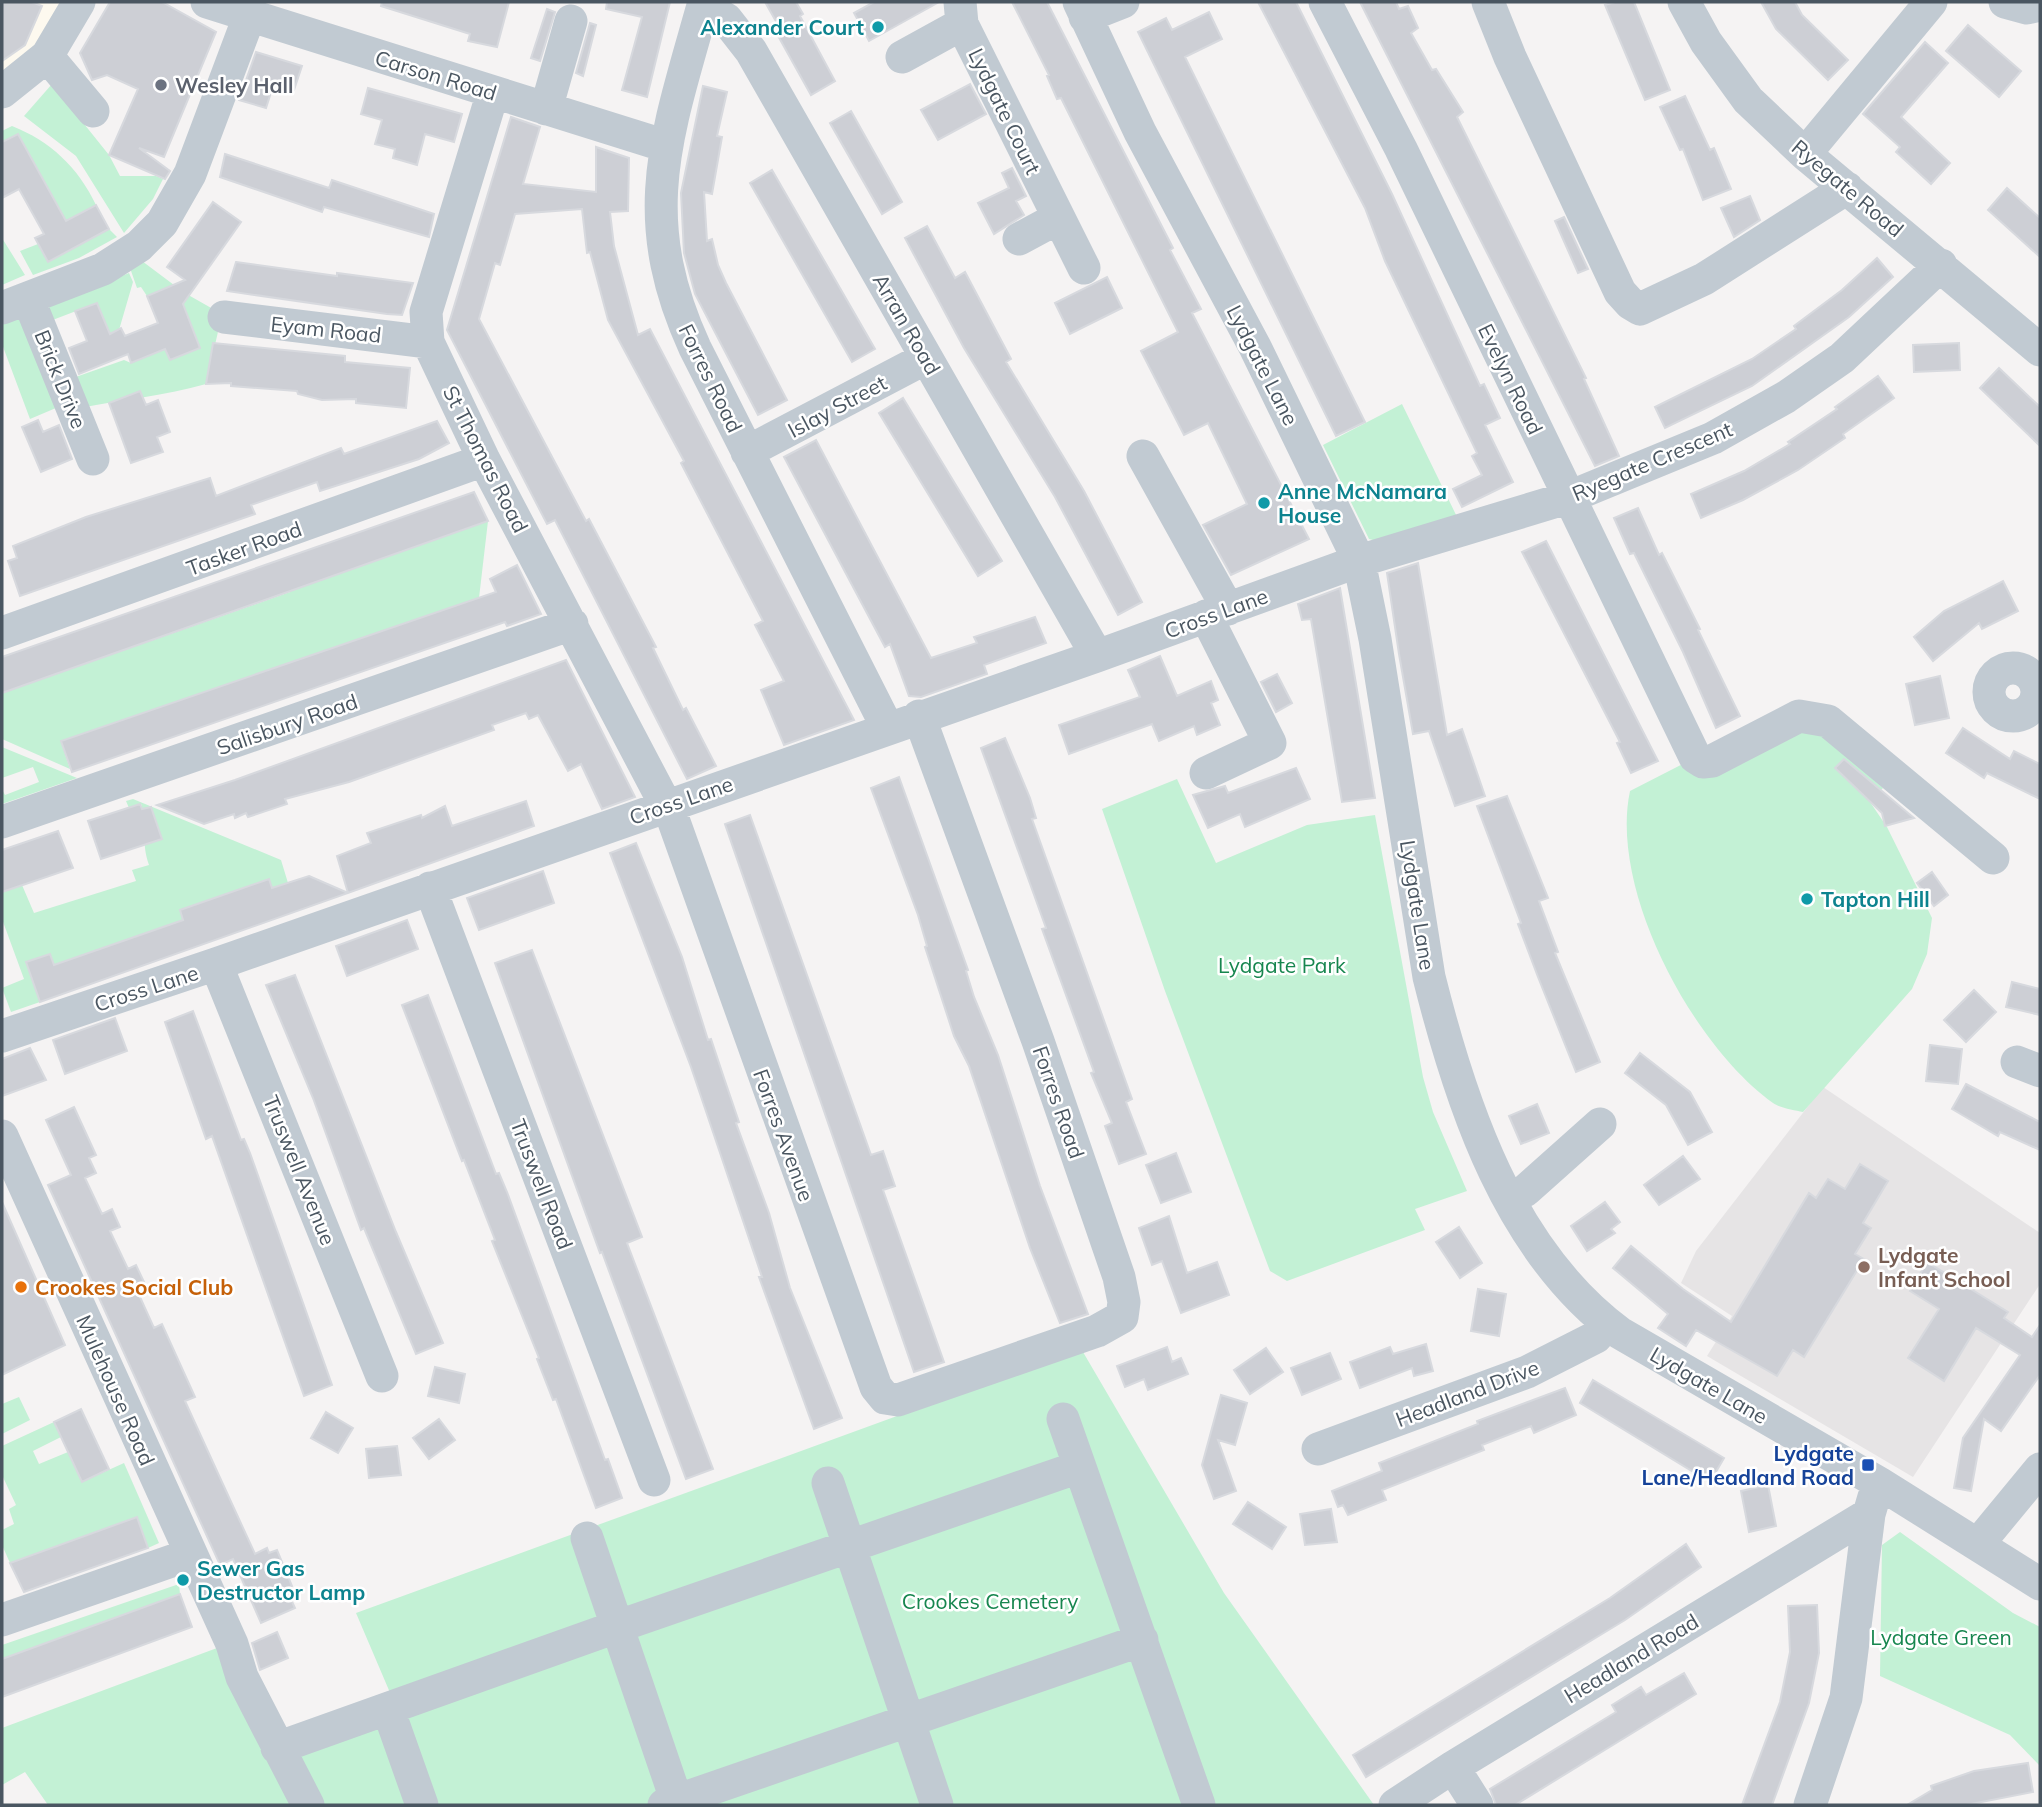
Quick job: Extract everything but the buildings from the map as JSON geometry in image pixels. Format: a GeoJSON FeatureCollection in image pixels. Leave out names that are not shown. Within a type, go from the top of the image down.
{"type":"FeatureCollection","features":[{"type":"Feature","properties":{"kind":"street"},"geometry":{"type":"LineString","coordinates":[[2,92],[47,56],[79,2]]}},
{"type":"Feature","properties":{"kind":"street","name":"Carson Road"},"geometry":{"type":"LineString","coordinates":[[207,2],[666,146]]}},
{"type":"Feature","properties":{"kind":"street"},"geometry":{"type":"LineString","coordinates":[[1082,9],[1123,2]]}},
{"type":"Feature","properties":{"kind":"street","name":"Evelyn Road"},"geometry":{"type":"LineString","coordinates":[[1325,2],[1407,162],[1567,498],[1695,757],[1703,762],[1712,761],[1799,716],[1828,721],[1993,858]]}},
{"type":"Feature","properties":{"kind":"street"},"geometry":{"type":"LineString","coordinates":[[1488,2],[1510,57],[1620,292],[1640,309],[1654,305],[1704,279],[1846,188]]}},
{"type":"Feature","properties":{"kind":"street","name":"Ryegate Road"},"geometry":{"type":"LineString","coordinates":[[1684,2],[1706,42],[1748,100],[1805,154],[2040,349]]}},
{"type":"Feature","properties":{"kind":"street"},"geometry":{"type":"LineString","coordinates":[[1805,154],[1931,2]]}},
{"type":"Feature","properties":{"kind":"street"},"geometry":{"type":"LineString","coordinates":[[2005,2],[2026,8],[2040,5]]}},
{"type":"Feature","properties":{"kind":"street","name":"Forres Road"},"geometry":{"type":"LineString","coordinates":[[703,4],[666,146],[660,220],[669,285],[695,348],[887,727]]}},
{"type":"Feature","properties":{"kind":"street","name":"Arran Road"},"geometry":{"type":"LineString","coordinates":[[703,4],[726,19],[751,51],[1097,656]]}},
{"type":"Feature","properties":{"kind":"street","name":"Lydgate Lane"},"geometry":{"type":"LineString","coordinates":[[1082,9],[1140,132],[1255,347],[1359,561],[1375,639],[1429,977],[1457,1074],[1477,1129],[1510,1199],[1535,1242],[1607,1323],[1704,1384],[1979,1543],[2040,1584]]}},
{"type":"Feature","properties":{"kind":"street"},"geometry":{"type":"LineString","coordinates":[[902,57],[961,13]]}},
{"type":"Feature","properties":{"kind":"street","name":"Lydgate Court"},"geometry":{"type":"LineString","coordinates":[[961,13],[1084,268]]}},
{"type":"Feature","properties":{"kind":"street"},"geometry":{"type":"LineString","coordinates":[[15,303],[113,264],[139,246],[162,223],[187,181],[250,16]]}},
{"type":"Feature","properties":{"kind":"street"},"geometry":{"type":"LineString","coordinates":[[546,109],[571,21]]}},
{"type":"Feature","properties":{"kind":"street"},"geometry":{"type":"LineString","coordinates":[[47,56],[93,111]]}},
{"type":"Feature","properties":{"kind":"street","name":"St Thomas Road"},"geometry":{"type":"LineString","coordinates":[[492,92],[426,312],[428,342],[484,460],[667,805]]}},
{"type":"Feature","properties":{"kind":"street"},"geometry":{"type":"LineString","coordinates":[[1019,239],[1058,218]]}},
{"type":"Feature","properties":{"kind":"street","name":"Ryegate Crescent"},"geometry":{"type":"LineString","coordinates":[[1359,561],[1567,498],[1713,439],[1786,397],[1842,358],[1941,265]]}},
{"type":"Feature","properties":{"kind":"street","name":"Brick Drive"},"geometry":{"type":"LineString","coordinates":[[15,303],[93,459]]}},
{"type":"Feature","properties":{"kind":"street","name":"Eyam Road"},"geometry":{"type":"LineString","coordinates":[[224,317],[428,342]]}},
{"type":"Feature","properties":{"kind":"street","name":"Islay Street"},"geometry":{"type":"LineString","coordinates":[[747,452],[926,358]]}},
{"type":"Feature","properties":{"kind":"street"},"geometry":{"type":"LineString","coordinates":[[1143,456],[1217,612],[1270,743],[1206,773]]}},
{"type":"Feature","properties":{"kind":"street","name":"Tasker Road"},"geometry":{"type":"LineString","coordinates":[[2,632],[484,460]]}},
{"type":"Feature","properties":{"kind":"street","name":"Cross Lane"},"geometry":{"type":"LineString","coordinates":[[2,1036],[216,964],[887,727],[1097,656],[1359,561]]}},
{"type":"Feature","properties":{"kind":"street","name":"Salisbury Road"},"geometry":{"type":"LineString","coordinates":[[2,822],[572,624]]}},
{"type":"Feature","properties":{"kind":"street","name":"Forres Road"},"geometry":{"type":"LineString","coordinates":[[919,716],[1038,1041],[1119,1277],[1124,1302],[1122,1317],[1097,1331],[949,1384]]}},
{"type":"Feature","properties":{"kind":"street","name":"Forres Avenue"},"geometry":{"type":"LineString","coordinates":[[667,805],[876,1387],[885,1398],[898,1400],[949,1384]]}},
{"type":"Feature","properties":{"kind":"street","name":"Truswell Road"},"geometry":{"type":"LineString","coordinates":[[430,888],[654,1480]]}},
{"type":"Feature","properties":{"kind":"street","name":"Truswell Avenue"},"geometry":{"type":"LineString","coordinates":[[216,964],[382,1376]]}},
{"type":"Feature","properties":{"kind":"street"},"geometry":{"type":"LineString","coordinates":[[1510,1199],[1526,1190],[1600,1124]]}},
{"type":"Feature","properties":{"kind":"street","name":"Mulehouse Road"},"geometry":{"type":"LineString","coordinates":[[2,1136],[189,1555],[232,1644],[242,1677],[308,1805]]}},
{"type":"Feature","properties":{"kind":"street","name":"Headland Drive"},"geometry":{"type":"LineString","coordinates":[[1318,1449],[1527,1372],[1596,1337],[1607,1323]]}},
{"type":"Feature","properties":{"kind":"street"},"geometry":{"type":"LineString","coordinates":[[1063,1419],[1199,1805]]}},
{"type":"Feature","properties":{"kind":"street"},"geometry":{"type":"LineString","coordinates":[[278,1748],[616,1626],[1079,1467]]}},
{"type":"Feature","properties":{"kind":"street"},"geometry":{"type":"LineString","coordinates":[[1979,1543],[2040,1469]]}},
{"type":"Feature","properties":{"kind":"street"},"geometry":{"type":"LineString","coordinates":[[828,1483],[937,1805]]}},
{"type":"Feature","properties":{"kind":"street"},"geometry":{"type":"LineString","coordinates":[[1810,1805],[1846,1698],[1869,1514],[1879,1483]]}},
{"type":"Feature","properties":{"kind":"street","name":"Headland Road"},"geometry":{"type":"LineString","coordinates":[[1395,1805],[1453,1766],[1869,1514]]}},
{"type":"Feature","properties":{"kind":"street"},"geometry":{"type":"LineString","coordinates":[[587,1538],[673,1804],[1142,1640]]}},
{"type":"Feature","properties":{"kind":"street"},"geometry":{"type":"LineString","coordinates":[[3,1618],[189,1555]]}},
{"type":"Feature","properties":{"kind":"street"},"geometry":{"type":"LineString","coordinates":[[388,1709],[422,1805]]}},
{"type":"Feature","properties":{"kind":"street"},"geometry":{"type":"LineString","coordinates":[[1453,1766],[1477,1805]]}},
{"type":"Feature","properties":{"kind":"shaded area"},"geometry":{"type":"Polygon","coordinates":[[[2,2],[76,2],[2,92],[2,2]]]}},
{"type":"Feature","properties":{"kind":"shaded area","name":"Lydgate Infant School"},"geometry":{"type":"Polygon","coordinates":[[[1823,1087],[2040,1233],[2040,1284],[1913,1477],[1707,1356],[1732,1316],[1681,1283],[1696,1251],[1823,1087]]]}},
{"type":"Feature","properties":{"kind":"green space"},"geometry":{"type":"Polygon","coordinates":[[[52,84],[109,155],[120,176],[156,176],[163,179],[153,199],[124,233],[76,156],[24,116],[52,84]]]}},
{"type":"Feature","properties":{"kind":"green space"},"geometry":{"type":"Polygon","coordinates":[[[12,126],[39,139],[62,157],[81,179],[96,205],[66,221],[18,134],[2,142],[2,131],[12,126]]]}},
{"type":"Feature","properties":{"kind":"green space"},"geometry":{"type":"Polygon","coordinates":[[[109,229],[117,237],[79,258],[33,275],[20,251],[38,244],[48,262],[109,229]]]}},
{"type":"Feature","properties":{"kind":"green space"},"geometry":{"type":"Polygon","coordinates":[[[2,238],[25,275],[2,285],[2,238]]]}},
{"type":"Feature","properties":{"kind":"green space"},"geometry":{"type":"Polygon","coordinates":[[[138,258],[174,285],[147,296],[141,287],[137,288],[130,268],[138,258]]]}},
{"type":"Feature","properties":{"kind":"green space"},"geometry":{"type":"Polygon","coordinates":[[[129,273],[133,282],[119,330],[110,333],[97,303],[50,321],[47,312],[50,305],[129,273]]]}},
{"type":"Feature","properties":{"kind":"green space"},"geometry":{"type":"Polygon","coordinates":[[[176,288],[213,309],[223,310],[206,384],[80,408],[70,379],[124,360],[131,363],[165,349],[170,360],[200,348],[176,288]]]}},
{"type":"Feature","properties":{"kind":"green space"},"geometry":{"type":"Polygon","coordinates":[[[25,312],[63,405],[30,419],[2,344],[2,320],[25,312]]]}},
{"type":"Feature","properties":{"kind":"green space"},"geometry":{"type":"Polygon","coordinates":[[[1402,404],[1459,521],[1377,541],[1369,539],[1323,445],[1402,404]]]}},
{"type":"Feature","properties":{"kind":"green space"},"geometry":{"type":"Polygon","coordinates":[[[488,521],[479,598],[61,742],[70,769],[2,739],[2,693],[290,592],[298,581],[488,521]]]}},
{"type":"Feature","properties":{"kind":"green space"},"geometry":{"type":"Polygon","coordinates":[[[1792,708],[1883,788],[1870,802],[1887,827],[1932,918],[1927,954],[1912,989],[1803,1112],[1776,1105],[1743,1077],[1714,1044],[1687,1005],[1663,962],[1645,917],[1632,873],[1627,830],[1630,791],[1792,708]]]}},
{"type":"Feature","properties":{"kind":"green space"},"geometry":{"type":"Polygon","coordinates":[[[2,747],[77,778],[2,804],[2,789],[5,795],[39,782],[33,767],[2,778],[2,747]]]}},
{"type":"Feature","properties":{"kind":"green space","name":"Lydgate Park"},"geometry":{"type":"Polygon","coordinates":[[[1177,779],[1216,863],[1307,825],[1375,815],[1423,1077],[1433,1112],[1467,1191],[1415,1209],[1425,1230],[1287,1281],[1270,1271],[1165,991],[1102,809],[1177,779]]]}},
{"type":"Feature","properties":{"kind":"green space"},"geometry":{"type":"Polygon","coordinates":[[[133,799],[281,860],[288,883],[272,889],[268,879],[180,910],[183,920],[54,965],[50,954],[27,962],[40,1002],[11,1012],[2,988],[24,979],[2,919],[2,892],[22,885],[34,913],[136,881],[132,870],[149,865],[141,804],[129,808],[126,801],[133,799]]]}},
{"type":"Feature","properties":{"kind":"green space","name":"Crookes Cemetery"},"geometry":{"type":"Polygon","coordinates":[[[1083,1352],[1224,1593],[1374,1805],[317,1805],[288,1744],[391,1695],[356,1613],[982,1385],[1083,1352]]]}},
{"type":"Feature","properties":{"kind":"green space"},"geometry":{"type":"Polygon","coordinates":[[[19,1397],[30,1420],[2,1434],[2,1404],[19,1397]]]}},
{"type":"Feature","properties":{"kind":"green space"},"geometry":{"type":"Polygon","coordinates":[[[54,1422],[61,1437],[33,1451],[39,1464],[68,1452],[82,1482],[124,1463],[159,1543],[148,1548],[136,1517],[10,1563],[2,1545],[2,1530],[14,1524],[9,1509],[16,1505],[2,1475],[2,1446],[54,1422]]]}},
{"type":"Feature","properties":{"kind":"green space","name":"Lydgate Green"},"geometry":{"type":"Polygon","coordinates":[[[1900,1532],[2013,1613],[2040,1627],[2040,1766],[2010,1735],[1880,1676],[1882,1545],[1900,1532]]]}},
{"type":"Feature","properties":{"kind":"green space"},"geometry":{"type":"Polygon","coordinates":[[[179,1584],[180,1594],[2,1659],[2,1645],[179,1584]]]}},
{"type":"Feature","properties":{"kind":"green space"},"geometry":{"type":"Polygon","coordinates":[[[217,1648],[297,1805],[48,1805],[25,1772],[2,1785],[2,1728],[217,1648]]]}},
{"type":"Feature","properties":{"kind":"place","name":"Alexander Court"},"geometry":{"type":"Point","coordinates":[878,27]}},
{"type":"Feature","properties":{"kind":"place","name":"Wesley Hall"},"geometry":{"type":"Point","coordinates":[161,85]}},
{"type":"Feature","properties":{"kind":"place","name":"Anne McNamara House"},"geometry":{"type":"Point","coordinates":[1264,503]}},
{"type":"Feature","properties":{"kind":"place","name":"Tapton Hill"},"geometry":{"type":"Point","coordinates":[1807,899]}},
{"type":"Feature","properties":{"kind":"place","name":"Lydgate Infant School"},"geometry":{"type":"Point","coordinates":[1864,1267]}},
{"type":"Feature","properties":{"kind":"place","name":"Crookes Social Club"},"geometry":{"type":"Point","coordinates":[21,1287]}},
{"type":"Feature","properties":{"kind":"place","name":"Lydgate Lane/Headland Road"},"geometry":{"type":"Point","coordinates":[1868,1465]}},
{"type":"Feature","properties":{"kind":"place","name":"Sewer Gas Destructor Lamp"},"geometry":{"type":"Point","coordinates":[183,1580]}}]}
